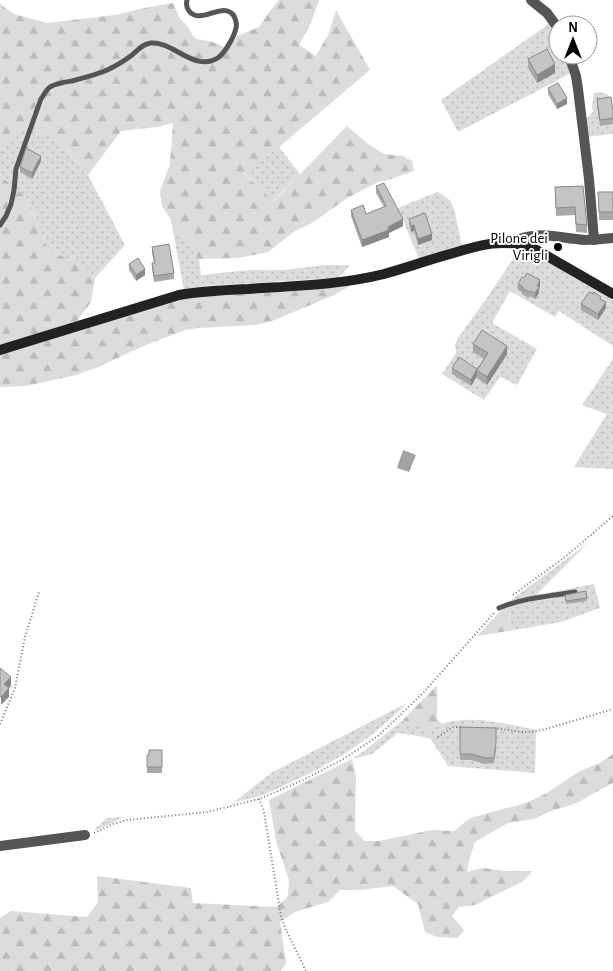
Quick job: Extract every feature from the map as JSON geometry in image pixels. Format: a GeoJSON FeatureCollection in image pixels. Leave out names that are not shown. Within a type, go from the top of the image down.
{"type":"FeatureCollection","features":[{"type":"Feature","properties":{"kind":"main road"},"geometry":{"type":"LineString","coordinates":[[0,350],[179,295],[207,291],[284,287],[356,280],[385,274],[479,245],[492,243],[510,243],[535,249],[613,294]]}},
{"type":"Feature","properties":{"kind":"street"},"geometry":{"type":"LineString","coordinates":[[531,0],[548,16]]}},
{"type":"Feature","properties":{"kind":"street"},"geometry":{"type":"LineString","coordinates":[[572,65],[578,89],[594,240]]}},
{"type":"Feature","properties":{"kind":"street"},"geometry":{"type":"LineString","coordinates":[[510,243],[533,235],[594,240],[613,238]]}},
{"type":"Feature","properties":{"kind":"street"},"geometry":{"type":"LineString","coordinates":[[0,846],[85,835]]}},
{"type":"Feature","properties":{"kind":"lane"},"geometry":{"type":"LineString","coordinates":[[0,225],[11,204],[20,157],[41,99],[49,88],[110,69],[144,45],[150,43],[162,45],[203,62],[213,60],[224,52],[236,27],[234,17],[230,12],[223,11],[205,16],[196,16],[187,8],[187,0]]}},
{"type":"Feature","properties":{"kind":"lane"},"geometry":{"type":"LineString","coordinates":[[499,608],[520,601],[575,592]]}},
{"type":"Feature","properties":{"kind":"path"},"geometry":{"type":"LineString","coordinates":[[511,597],[565,557],[613,516]]}},
{"type":"Feature","properties":{"kind":"path"},"geometry":{"type":"LineString","coordinates":[[0,724],[15,688],[24,637],[39,592]]}},
{"type":"Feature","properties":{"kind":"path"},"geometry":{"type":"LineString","coordinates":[[85,835],[96,833],[113,824],[127,820],[207,812],[259,799],[337,763],[378,736],[424,692],[499,608]]}},
{"type":"Feature","properties":{"kind":"path"},"geometry":{"type":"LineString","coordinates":[[491,728],[532,732],[613,709]]}},
{"type":"Feature","properties":{"kind":"path"},"geometry":{"type":"LineString","coordinates":[[438,737],[453,727],[462,727]]}},
{"type":"Feature","properties":{"kind":"path"},"geometry":{"type":"LineString","coordinates":[[259,799],[264,812],[281,916],[306,971]]}},
{"type":"Feature","properties":{"kind":"green space"},"geometry":{"type":"Polygon","coordinates":[[[279,0],[319,0],[311,23],[299,45],[316,56],[329,33],[336,10],[370,70],[279,147],[243,173],[274,201],[347,126],[368,144],[384,154],[403,156],[412,161],[414,171],[378,182],[349,197],[310,224],[295,231],[268,252],[238,258],[199,259],[162,206],[160,191],[170,164],[173,123],[157,127],[121,131],[88,175],[60,142],[33,128],[46,95],[56,86],[91,78],[149,45],[161,47],[200,64],[224,55],[237,36],[259,27],[279,0]]]}},
{"type":"Feature","properties":{"kind":"green space"},"geometry":{"type":"Polygon","coordinates":[[[173,3],[180,19],[193,36],[224,47],[215,56],[209,60],[197,59],[155,41],[95,73],[49,86],[29,127],[6,141],[0,148],[0,4],[14,14],[47,23],[115,15],[173,3]]]}},
{"type":"Feature","properties":{"kind":"green space"},"geometry":{"type":"Polygon","coordinates":[[[548,24],[548,65],[568,65],[571,73],[458,132],[441,100],[548,24]]]}},
{"type":"Feature","properties":{"kind":"green space"},"geometry":{"type":"Polygon","coordinates":[[[594,93],[607,94],[610,98],[613,134],[587,137],[585,120],[593,112],[594,93]]]}},
{"type":"Feature","properties":{"kind":"green space"},"geometry":{"type":"Polygon","coordinates":[[[29,127],[12,186],[0,174],[0,149],[8,139],[29,127]]]}},
{"type":"Feature","properties":{"kind":"green space"},"geometry":{"type":"Polygon","coordinates":[[[33,128],[60,142],[88,175],[125,245],[95,278],[84,265],[51,252],[30,205],[16,189],[19,168],[33,128]]]}},
{"type":"Feature","properties":{"kind":"green space"},"geometry":{"type":"Polygon","coordinates":[[[279,147],[300,174],[273,201],[243,172],[279,147]]]}},
{"type":"Feature","properties":{"kind":"green space"},"geometry":{"type":"Polygon","coordinates":[[[0,174],[12,186],[7,208],[0,222],[0,174]]]}},
{"type":"Feature","properties":{"kind":"green space"},"geometry":{"type":"Polygon","coordinates":[[[16,189],[30,205],[51,252],[85,265],[95,278],[91,302],[77,321],[0,345],[0,227],[16,189]]]}},
{"type":"Feature","properties":{"kind":"green space"},"geometry":{"type":"Polygon","coordinates":[[[437,192],[450,200],[454,209],[462,245],[419,259],[398,208],[437,192]]]}},
{"type":"Feature","properties":{"kind":"green space"},"geometry":{"type":"Polygon","coordinates":[[[171,220],[191,245],[199,259],[201,275],[249,270],[283,270],[324,265],[350,265],[338,278],[206,286],[184,290],[171,220]]]}},
{"type":"Feature","properties":{"kind":"green space"},"geometry":{"type":"Polygon","coordinates":[[[519,250],[537,255],[613,300],[613,346],[559,311],[555,317],[510,291],[492,323],[537,349],[517,385],[500,377],[484,400],[442,374],[456,353],[455,345],[458,338],[519,250]]]}},
{"type":"Feature","properties":{"kind":"green space"},"geometry":{"type":"Polygon","coordinates":[[[352,285],[332,296],[272,321],[255,325],[185,330],[76,375],[26,386],[0,387],[0,355],[151,307],[197,296],[285,292],[352,285]]]}},
{"type":"Feature","properties":{"kind":"green space"},"geometry":{"type":"Polygon","coordinates":[[[613,359],[613,469],[574,467],[607,414],[582,405],[613,359]]]}},
{"type":"Feature","properties":{"kind":"green space"},"geometry":{"type":"Polygon","coordinates":[[[588,543],[536,595],[594,584],[600,608],[561,622],[508,631],[511,600],[588,543]]]}},
{"type":"Feature","properties":{"kind":"green space"},"geometry":{"type":"Polygon","coordinates":[[[511,600],[508,631],[477,636],[511,600]]]}},
{"type":"Feature","properties":{"kind":"green space"},"geometry":{"type":"Polygon","coordinates":[[[437,685],[437,719],[442,724],[429,732],[403,720],[437,685]]]}},
{"type":"Feature","properties":{"kind":"green space"},"geometry":{"type":"Polygon","coordinates":[[[407,703],[366,739],[321,768],[269,792],[233,803],[271,773],[407,703]]]}},
{"type":"Feature","properties":{"kind":"green space"},"geometry":{"type":"Polygon","coordinates":[[[403,720],[429,732],[442,724],[465,720],[489,721],[536,730],[535,773],[448,766],[430,738],[398,733],[372,754],[352,759],[403,720]]]}},
{"type":"Feature","properties":{"kind":"green space"},"geometry":{"type":"Polygon","coordinates":[[[613,754],[613,783],[577,803],[551,811],[534,819],[508,823],[475,842],[467,872],[482,868],[506,871],[533,871],[522,882],[475,905],[459,907],[452,916],[464,930],[458,938],[437,937],[425,932],[418,904],[393,886],[340,890],[328,902],[295,912],[280,922],[286,963],[281,971],[0,971],[0,918],[11,911],[87,917],[98,902],[97,876],[191,888],[193,903],[277,907],[288,896],[289,880],[276,841],[269,800],[352,759],[356,776],[355,831],[365,841],[379,841],[432,830],[454,831],[470,818],[526,803],[545,794],[580,771],[600,763],[613,754]]]}},
{"type":"Feature","properties":{"kind":"green space"},"geometry":{"type":"Polygon","coordinates":[[[124,817],[101,828],[94,830],[107,818],[124,817]]]}},
{"type":"Feature","properties":{"kind":"water"},"geometry":{"type":"Polygon","coordinates":[[[403,450],[416,455],[409,472],[397,468],[403,450]]]}},
{"type":"Feature","properties":{"kind":"building"},"geometry":{"type":"Polygon","coordinates":[[[547,49],[548,65],[553,65],[537,75],[528,59],[547,49]]]}},
{"type":"Feature","properties":{"kind":"building"},"geometry":{"type":"Polygon","coordinates":[[[558,83],[567,98],[557,104],[548,88],[558,83]]]}},
{"type":"Feature","properties":{"kind":"building"},"geometry":{"type":"Polygon","coordinates":[[[611,97],[613,118],[600,120],[597,99],[611,97]]]}},
{"type":"Feature","properties":{"kind":"building"},"geometry":{"type":"Polygon","coordinates":[[[26,148],[41,156],[32,173],[20,167],[26,148]]]}},
{"type":"Feature","properties":{"kind":"building"},"geometry":{"type":"Polygon","coordinates":[[[384,183],[403,219],[388,227],[389,230],[362,240],[351,210],[363,205],[366,214],[386,206],[376,186],[384,183]]]}},
{"type":"Feature","properties":{"kind":"building"},"geometry":{"type":"Polygon","coordinates":[[[583,186],[587,225],[576,224],[575,207],[556,208],[555,187],[583,186]]]}},
{"type":"Feature","properties":{"kind":"building"},"geometry":{"type":"Polygon","coordinates":[[[598,192],[613,192],[613,212],[599,212],[598,192]]]}},
{"type":"Feature","properties":{"kind":"building"},"geometry":{"type":"Polygon","coordinates":[[[425,213],[432,234],[418,239],[414,225],[411,226],[409,219],[425,213]]]}},
{"type":"Feature","properties":{"kind":"building"},"geometry":{"type":"Polygon","coordinates":[[[169,244],[174,273],[154,276],[152,263],[155,263],[152,247],[169,244]]]}},
{"type":"Feature","properties":{"kind":"building"},"geometry":{"type":"Polygon","coordinates":[[[138,258],[145,269],[136,275],[129,264],[138,258]]]}},
{"type":"Feature","properties":{"kind":"building"},"geometry":{"type":"Polygon","coordinates":[[[527,273],[540,280],[537,286],[539,287],[535,293],[529,292],[518,284],[527,273]]]}},
{"type":"Feature","properties":{"kind":"building"},"geometry":{"type":"Polygon","coordinates":[[[589,292],[593,294],[594,292],[601,297],[600,299],[606,302],[598,314],[581,304],[589,292]]]}},
{"type":"Feature","properties":{"kind":"building"},"geometry":{"type":"Polygon","coordinates":[[[482,330],[507,346],[487,377],[477,370],[488,353],[473,344],[482,330]]]}},
{"type":"Feature","properties":{"kind":"building"},"geometry":{"type":"Polygon","coordinates":[[[459,357],[477,369],[471,380],[452,368],[459,357]]]}},
{"type":"Feature","properties":{"kind":"building"},"geometry":{"type":"Polygon","coordinates":[[[586,591],[587,598],[566,601],[565,595],[586,591]]]}},
{"type":"Feature","properties":{"kind":"building"},"geometry":{"type":"Polygon","coordinates":[[[0,668],[11,677],[4,684],[9,688],[1,697],[0,696],[0,668]]]}},
{"type":"Feature","properties":{"kind":"building"},"geometry":{"type":"Polygon","coordinates":[[[460,727],[496,728],[494,758],[460,754],[460,727]]]}},
{"type":"Feature","properties":{"kind":"building"},"geometry":{"type":"Polygon","coordinates":[[[149,750],[162,750],[162,767],[147,767],[149,750]]]}},
{"type":"Feature","properties":{"kind":"place","name":"Pilone dei Virigli"},"geometry":{"type":"Point","coordinates":[558,247]}}]}
